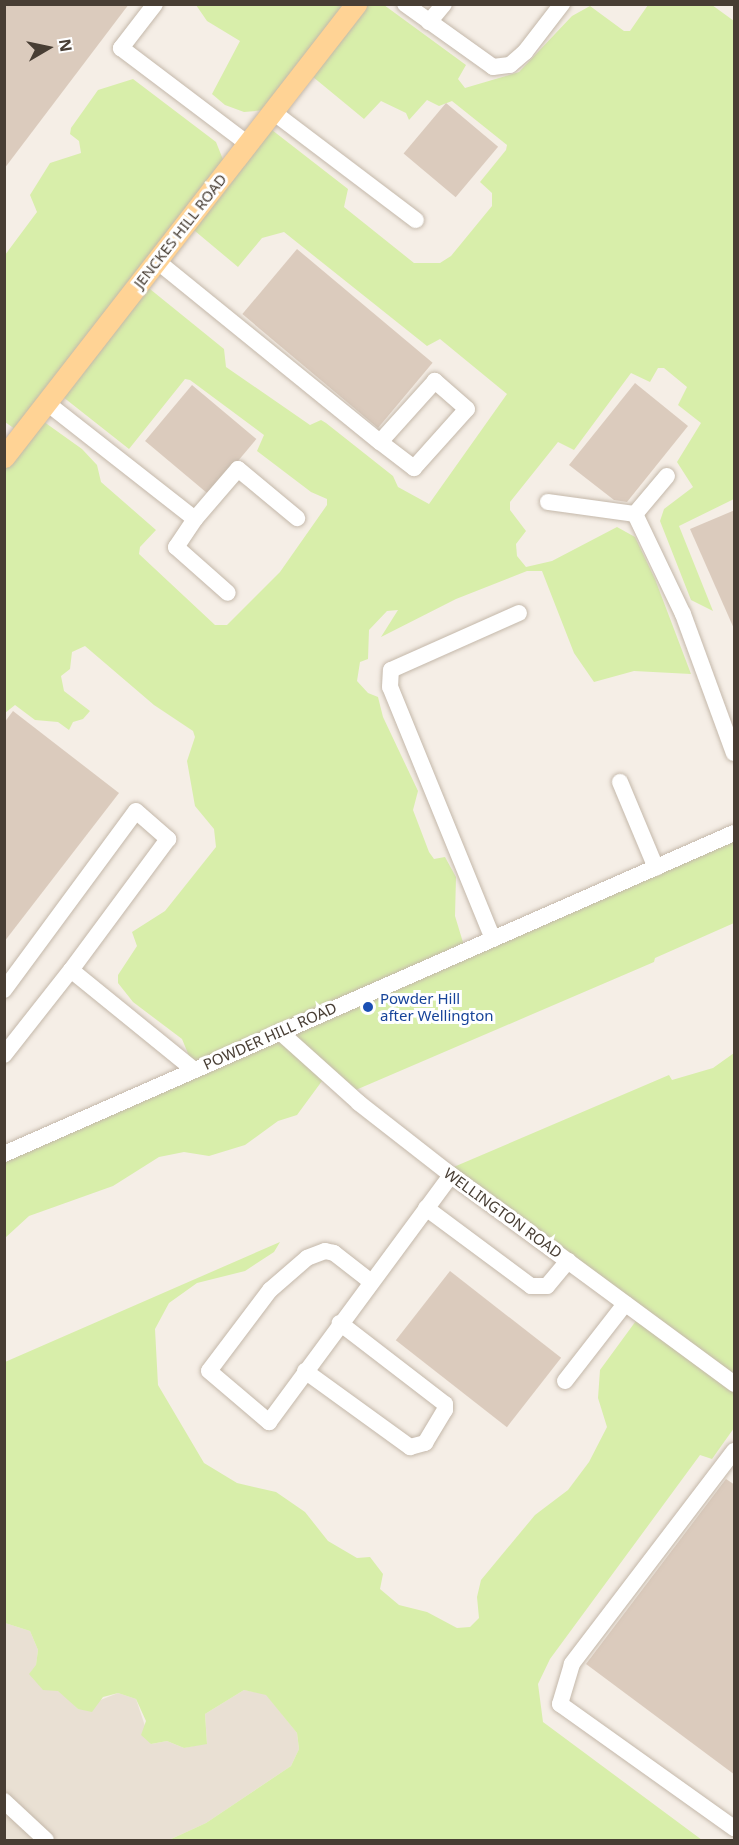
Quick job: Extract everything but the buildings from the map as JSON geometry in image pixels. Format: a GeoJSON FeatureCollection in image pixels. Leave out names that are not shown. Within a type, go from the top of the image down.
{"type":"FeatureCollection","features":[{"type":"Feature","properties":{"kind":"main road","name":"JENCKES HILL ROAD"},"geometry":{"type":"LineString","coordinates":[[7,449],[47,403],[356,4]]}},
{"type":"Feature","properties":{"kind":"street"},"geometry":{"type":"LineString","coordinates":[[154,4],[121,48],[248,144]]}},
{"type":"Feature","properties":{"kind":"street"},"geometry":{"type":"LineString","coordinates":[[405,4],[493,67],[510,65],[562,4]]}},
{"type":"Feature","properties":{"kind":"street"},"geometry":{"type":"LineString","coordinates":[[429,22],[444,4]]}},
{"type":"Feature","properties":{"kind":"street"},"geometry":{"type":"LineString","coordinates":[[273,112],[416,220]]}},
{"type":"Feature","properties":{"kind":"street"},"geometry":{"type":"LineString","coordinates":[[157,261],[380,442],[414,468],[466,410],[435,381],[380,442]]}},
{"type":"Feature","properties":{"kind":"street"},"geometry":{"type":"LineString","coordinates":[[47,403],[195,519]]}},
{"type":"Feature","properties":{"kind":"street"},"geometry":{"type":"LineString","coordinates":[[228,593],[176,547],[195,519],[238,469],[297,518]]}},
{"type":"Feature","properties":{"kind":"street"},"geometry":{"type":"LineString","coordinates":[[635,514],[668,476]]}},
{"type":"Feature","properties":{"kind":"street"},"geometry":{"type":"LineString","coordinates":[[548,502],[635,514]]}},
{"type":"Feature","properties":{"kind":"street"},"geometry":{"type":"LineString","coordinates":[[635,514],[683,614],[735,753]]}},
{"type":"Feature","properties":{"kind":"street"},"geometry":{"type":"LineString","coordinates":[[493,939],[390,687],[391,670],[519,613]]}},
{"type":"Feature","properties":{"kind":"street"},"geometry":{"type":"LineString","coordinates":[[620,782],[656,868]]}},
{"type":"Feature","properties":{"kind":"street"},"geometry":{"type":"LineString","coordinates":[[4,990],[136,811],[168,839],[71,970],[4,1054]]}},
{"type":"Feature","properties":{"kind":"street","name":"POWDER HILL ROAD"},"geometry":{"type":"LineString","coordinates":[[4,1154],[735,833]]}},
{"type":"Feature","properties":{"kind":"street"},"geometry":{"type":"LineString","coordinates":[[71,970],[194,1070]]}},
{"type":"Feature","properties":{"kind":"street","name":"WELLINGTON ROAD"},"geometry":{"type":"LineString","coordinates":[[280,1032],[359,1103],[451,1175],[735,1384]]}},
{"type":"Feature","properties":{"kind":"street"},"geometry":{"type":"LineString","coordinates":[[370,1281],[334,1254],[325,1251],[307,1258],[270,1290],[209,1371],[269,1422],[370,1281],[451,1175]]}},
{"type":"Feature","properties":{"kind":"street"},"geometry":{"type":"LineString","coordinates":[[426,1208],[531,1286],[547,1286],[568,1261]]}},
{"type":"Feature","properties":{"kind":"street"},"geometry":{"type":"LineString","coordinates":[[565,1381],[625,1304]]}},
{"type":"Feature","properties":{"kind":"street"},"geometry":{"type":"LineString","coordinates":[[305,1371],[410,1447],[425,1443],[445,1410],[445,1404],[340,1323]]}},
{"type":"Feature","properties":{"kind":"street"},"geometry":{"type":"LineString","coordinates":[[735,1451],[572,1664],[560,1704],[735,1828]]}},
{"type":"Feature","properties":{"kind":"street"},"geometry":{"type":"LineString","coordinates":[[4,1801],[46,1840]]}},
{"type":"Feature","properties":{"kind":"shaded area"},"geometry":{"type":"Polygon","coordinates":[[[5,1623],[30,1631],[38,1650],[36,1666],[78,1709],[118,1693],[136,1699],[151,1744],[167,1741],[184,1748],[207,1743],[205,1714],[244,1690],[266,1694],[297,1733],[299,1749],[291,1766],[206,1823],[169,1840],[5,1840],[5,1623]]]}},
{"type":"Feature","properties":{"kind":"green space"},"geometry":{"type":"Polygon","coordinates":[[[196,5],[384,5],[466,65],[458,79],[465,88],[519,72],[572,16],[590,6],[624,31],[630,31],[648,5],[712,5],[734,21],[734,499],[679,526],[713,611],[691,600],[660,521],[664,509],[693,487],[677,462],[701,423],[678,405],[687,387],[664,368],[658,368],[650,382],[631,373],[574,450],[558,442],[510,502],[510,510],[526,531],[516,544],[517,556],[526,567],[552,561],[617,527],[635,537],[655,579],[691,674],[634,671],[594,682],[574,653],[542,571],[527,571],[456,599],[381,637],[398,610],[387,611],[369,630],[368,659],[360,662],[357,681],[368,693],[378,697],[383,717],[418,791],[413,810],[429,852],[434,859],[445,857],[456,877],[455,916],[465,949],[734,833],[734,923],[655,958],[654,962],[351,1092],[341,1094],[322,1081],[297,1115],[278,1121],[245,1145],[209,1156],[184,1152],[159,1157],[113,1186],[29,1216],[5,1238],[5,1154],[194,1068],[182,1039],[133,1002],[118,983],[118,975],[137,946],[132,932],[165,911],[216,847],[214,829],[195,806],[187,761],[195,737],[193,731],[154,705],[85,646],[72,652],[70,669],[61,676],[64,691],[90,711],[83,719],[73,722],[69,730],[58,722],[35,720],[15,705],[5,713],[5,460],[22,434],[5,422],[5,255],[37,212],[30,195],[50,163],[81,153],[79,141],[70,134],[71,128],[98,90],[133,79],[216,142],[228,172],[264,127],[272,130],[348,189],[344,207],[414,263],[440,263],[451,256],[492,206],[492,193],[480,182],[506,150],[507,145],[452,101],[439,106],[427,100],[409,120],[406,113],[381,101],[364,119],[307,72],[276,109],[244,112],[225,105],[212,94],[240,41],[207,21],[196,5]],[[189,226],[145,285],[224,349],[226,367],[310,425],[321,420],[326,423],[393,476],[398,487],[429,504],[507,394],[440,339],[427,346],[284,232],[262,238],[238,267],[189,226]],[[185,379],[129,449],[58,393],[40,419],[82,449],[97,465],[101,482],[156,530],[140,547],[139,554],[215,625],[227,625],[280,572],[327,505],[327,499],[311,492],[257,451],[264,435],[190,380],[185,379]]]}},
{"type":"Feature","properties":{"kind":"green space"},"geometry":{"type":"Polygon","coordinates":[[[734,1053],[734,1428],[712,1459],[700,1455],[550,1659],[538,1684],[543,1722],[702,1840],[169,1840],[206,1823],[291,1766],[299,1749],[297,1733],[266,1695],[244,1690],[205,1714],[207,1744],[184,1748],[167,1741],[151,1744],[141,1735],[146,1721],[136,1699],[118,1693],[103,1697],[92,1712],[78,1709],[58,1691],[43,1690],[29,1674],[36,1665],[38,1650],[30,1631],[5,1623],[5,1362],[280,1242],[274,1252],[245,1271],[197,1283],[169,1303],[155,1329],[158,1385],[204,1463],[237,1483],[276,1492],[305,1512],[328,1541],[357,1558],[370,1557],[383,1574],[380,1589],[399,1605],[427,1612],[457,1628],[470,1627],[479,1618],[477,1597],[481,1580],[535,1515],[568,1490],[589,1462],[607,1427],[598,1398],[600,1370],[641,1314],[449,1169],[669,1075],[672,1080],[713,1068],[734,1053]]]}},
{"type":"Feature","properties":{"kind":"place","name":"Powder Hill after Wellington"},"geometry":{"type":"Point","coordinates":[368,1007]}}]}
